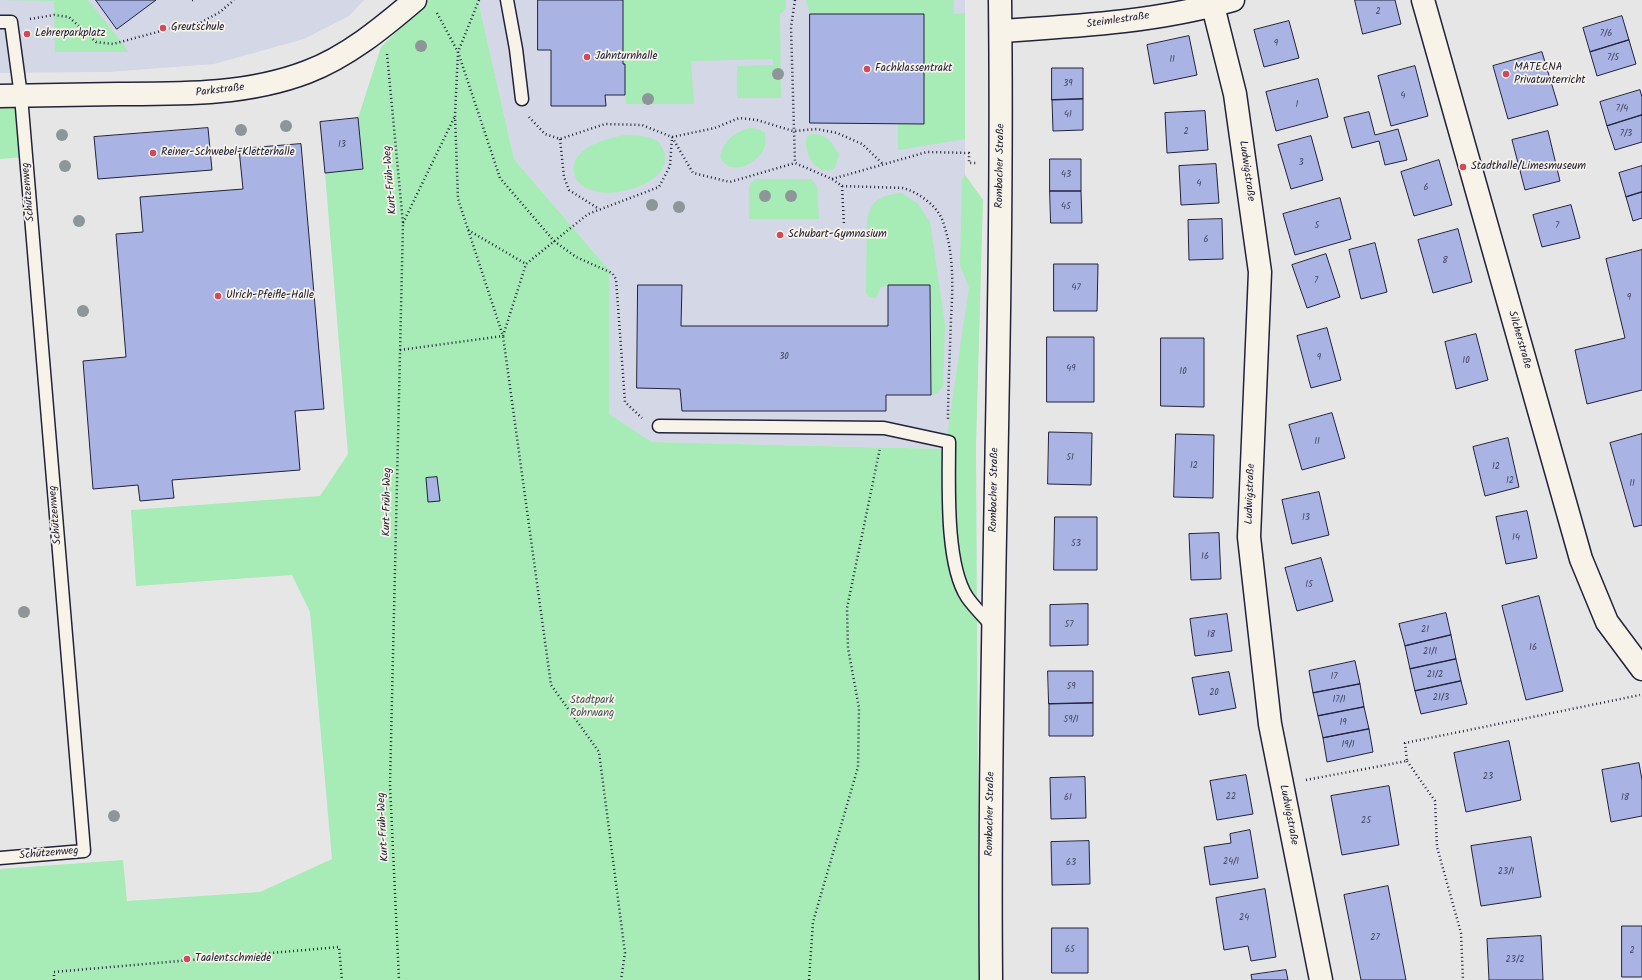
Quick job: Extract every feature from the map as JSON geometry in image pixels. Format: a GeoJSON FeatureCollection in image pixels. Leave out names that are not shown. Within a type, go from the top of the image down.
{"type":"FeatureCollection","features":[{"type":"Feature","properties":{"kind":"street","name":"Rombacher Straße"},"geometry":{"type":"LineString","coordinates":[[991,980],[990,871],[1001,162],[1000,0]]}},
{"type":"Feature","properties":{"kind":"street","name":"Silcherstraße"},"geometry":{"type":"LineString","coordinates":[[1423,0],[1581,559],[1607,622],[1642,668]]}},
{"type":"Feature","properties":{"kind":"street","name":"Parkstraße"},"geometry":{"type":"LineString","coordinates":[[10,96],[196,94],[280,82],[308,72],[339,57],[384,26],[424,3]]}},
{"type":"Feature","properties":{"kind":"street","name":"Steimlestraße"},"geometry":{"type":"LineString","coordinates":[[1001,31],[1105,25],[1223,3]]}},
{"type":"Feature","properties":{"kind":"street","name":"Ludwigstraße"},"geometry":{"type":"LineString","coordinates":[[1223,3],[1260,272],[1249,537],[1270,724],[1321,980]]}},
{"type":"Feature","properties":{"kind":"lane"},"geometry":{"type":"LineString","coordinates":[[507,0],[516,49],[522,99]]}},
{"type":"Feature","properties":{"kind":"lane"},"geometry":{"type":"LineString","coordinates":[[6,22],[10,96]]}},
{"type":"Feature","properties":{"kind":"lane","name":"Schützenweg"},"geometry":{"type":"LineString","coordinates":[[0,858],[84,851],[10,96]]}},
{"type":"Feature","properties":{"kind":"lane"},"geometry":{"type":"LineString","coordinates":[[659,426],[884,428],[949,442],[949,488],[953,563],[966,596],[993,627]]}},
{"type":"Feature","properties":{"kind":"path"},"geometry":{"type":"LineString","coordinates":[[6,22],[54,15],[69,17],[96,42],[112,44],[200,22],[220,12],[234,0]]}},
{"type":"Feature","properties":{"kind":"path"},"geometry":{"type":"LineString","coordinates":[[479,0],[458,52],[455,115],[458,199],[503,336],[551,685],[599,752],[625,953],[621,980]]}},
{"type":"Feature","properties":{"kind":"path"},"geometry":{"type":"LineString","coordinates":[[795,0],[791,27],[795,163]]}},
{"type":"Feature","properties":{"kind":"path"},"geometry":{"type":"LineString","coordinates":[[424,3],[458,52],[500,178],[554,241],[576,257],[612,273],[616,280],[625,402],[640,417],[659,426]]}},
{"type":"Feature","properties":{"kind":"path","name":"Kurt-Früh-Weg"},"geometry":{"type":"LineString","coordinates":[[384,26],[403,223],[390,785],[399,980]]}},
{"type":"Feature","properties":{"kind":"path"},"geometry":{"type":"LineString","coordinates":[[522,99],[526,114],[534,125],[552,138],[560,139],[605,124],[642,125],[672,137],[715,128],[739,118],[778,125],[794,131],[817,128],[837,133],[862,144],[883,164]]}},
{"type":"Feature","properties":{"kind":"path"},"geometry":{"type":"LineString","coordinates":[[403,223],[455,115]]}},
{"type":"Feature","properties":{"kind":"path"},"geometry":{"type":"LineString","coordinates":[[672,137],[693,173],[730,182],[795,163],[832,179],[842,186],[903,188],[912,190],[919,194],[943,220],[949,246],[953,276],[949,442]]}},
{"type":"Feature","properties":{"kind":"path"},"geometry":{"type":"LineString","coordinates":[[503,336],[526,264],[588,214],[659,187],[670,166],[672,137]]}},
{"type":"Feature","properties":{"kind":"path"},"geometry":{"type":"LineString","coordinates":[[560,139],[564,177],[569,190],[599,209]]}},
{"type":"Feature","properties":{"kind":"path"},"geometry":{"type":"LineString","coordinates":[[832,179],[927,152],[969,153]]}},
{"type":"Feature","properties":{"kind":"path"},"geometry":{"type":"LineString","coordinates":[[842,186],[844,225]]}},
{"type":"Feature","properties":{"kind":"path"},"geometry":{"type":"LineString","coordinates":[[468,230],[526,264]]}},
{"type":"Feature","properties":{"kind":"path"},"geometry":{"type":"LineString","coordinates":[[400,350],[503,336]]}},
{"type":"Feature","properties":{"kind":"path"},"geometry":{"type":"LineString","coordinates":[[809,980],[813,922],[858,767],[859,708],[848,648],[847,608],[884,428]]}},
{"type":"Feature","properties":{"kind":"path"},"geometry":{"type":"LineString","coordinates":[[1463,980],[1461,933],[1437,847],[1436,801],[1407,761],[1405,743],[1642,694]]}},
{"type":"Feature","properties":{"kind":"path"},"geometry":{"type":"LineString","coordinates":[[1282,784],[1407,761]]}},
{"type":"Feature","properties":{"kind":"path"},"geometry":{"type":"LineString","coordinates":[[54,980],[54,972],[339,947],[342,980]]}},
{"type":"Feature","properties":{"kind":"shaded area","name":"Greutschule"},"geometry":{"type":"Polygon","coordinates":[[[0,0],[364,0],[349,16],[304,39],[214,64],[109,72],[0,73],[0,0]]]}},
{"type":"Feature","properties":{"kind":"shaded area","name":"Schubart-Gymnasium"},"geometry":{"type":"Polygon","coordinates":[[[478,0],[965,0],[965,175],[983,200],[945,449],[652,442],[609,414],[609,270],[514,159],[478,0]]]}},
{"type":"Feature","properties":{"kind":"green space"},"geometry":{"type":"Polygon","coordinates":[[[0,0],[88,0],[129,52],[55,52],[54,1],[0,0]]]}},
{"type":"Feature","properties":{"kind":"green space","name":"Stadtpark Rohrwang"},"geometry":{"type":"Polygon","coordinates":[[[429,0],[478,0],[514,159],[609,270],[609,414],[652,442],[945,449],[969,287],[960,265],[962,179],[965,175],[983,200],[976,445],[979,980],[0,980],[0,869],[123,860],[127,901],[260,892],[332,859],[310,612],[292,575],[136,586],[131,510],[320,496],[348,454],[325,173],[363,169],[358,118],[381,47],[429,0]]]}},
{"type":"Feature","properties":{"kind":"green space"},"geometry":{"type":"Polygon","coordinates":[[[623,0],[786,0],[786,9],[780,14],[781,98],[737,98],[737,66],[773,65],[773,59],[691,61],[694,104],[626,104],[623,64],[623,0]]]}},
{"type":"Feature","properties":{"kind":"green space"},"geometry":{"type":"Polygon","coordinates":[[[806,0],[954,0],[954,14],[965,13],[965,139],[898,150],[898,123],[924,123],[924,15],[810,14],[806,0]]]}},
{"type":"Feature","properties":{"kind":"green space"},"geometry":{"type":"Polygon","coordinates":[[[0,95],[21,96],[26,157],[0,159],[0,95]]]}},
{"type":"Feature","properties":{"kind":"green space"},"geometry":{"type":"Polygon","coordinates":[[[750,128],[758,129],[765,133],[765,146],[762,153],[751,163],[744,166],[730,167],[720,157],[724,146],[735,134],[750,128]]]}},
{"type":"Feature","properties":{"kind":"green space"},"geometry":{"type":"Polygon","coordinates":[[[812,134],[825,137],[839,154],[835,168],[822,170],[812,162],[806,142],[807,136],[812,134]]]}},
{"type":"Feature","properties":{"kind":"green space"},"geometry":{"type":"Polygon","coordinates":[[[625,135],[644,136],[657,141],[664,152],[665,162],[661,171],[653,179],[643,185],[619,192],[599,192],[581,185],[575,176],[574,167],[576,159],[582,152],[599,142],[625,135]]]}},
{"type":"Feature","properties":{"kind":"green space"},"geometry":{"type":"Polygon","coordinates":[[[755,179],[811,179],[817,186],[819,219],[749,219],[749,186],[755,179]]]}},
{"type":"Feature","properties":{"kind":"green space"},"geometry":{"type":"Polygon","coordinates":[[[902,193],[918,204],[930,222],[945,325],[943,386],[936,394],[931,395],[930,285],[887,285],[881,287],[876,298],[869,297],[866,293],[867,219],[869,212],[879,199],[889,195],[902,193]]]}},
{"type":"Feature","properties":{"kind":"building"},"geometry":{"type":"Polygon","coordinates":[[[96,0],[156,0],[117,29],[96,0]]]}},
{"type":"Feature","properties":{"kind":"building","name":"Jahnturnhalle"},"geometry":{"type":"Polygon","coordinates":[[[538,0],[623,0],[623,64],[625,64],[625,95],[605,95],[606,106],[551,106],[551,50],[538,50],[538,0]]]}},
{"type":"Feature","properties":{"kind":"building"},"geometry":{"type":"Polygon","coordinates":[[[1355,0],[1395,0],[1401,24],[1363,34],[1355,0]]]}},
{"type":"Feature","properties":{"kind":"building","name":"Fachklassentrakt"},"geometry":{"type":"Polygon","coordinates":[[[810,14],[924,14],[924,124],[810,123],[810,14]]]}},
{"type":"Feature","properties":{"kind":"building"},"geometry":{"type":"Polygon","coordinates":[[[1622,16],[1629,40],[1590,52],[1583,28],[1622,16]]]}},
{"type":"Feature","properties":{"kind":"building"},"geometry":{"type":"Polygon","coordinates":[[[1289,21],[1299,58],[1264,67],[1254,30],[1289,21]]]}},
{"type":"Feature","properties":{"kind":"building"},"geometry":{"type":"Polygon","coordinates":[[[1189,36],[1197,75],[1154,84],[1147,45],[1189,36]]]}},
{"type":"Feature","properties":{"kind":"building"},"geometry":{"type":"Polygon","coordinates":[[[1629,40],[1636,64],[1597,76],[1590,52],[1629,40]]]}},
{"type":"Feature","properties":{"kind":"building"},"geometry":{"type":"Polygon","coordinates":[[[1542,52],[1558,105],[1508,119],[1493,66],[1542,52]]]}},
{"type":"Feature","properties":{"kind":"building"},"geometry":{"type":"Polygon","coordinates":[[[1415,66],[1428,116],[1391,126],[1378,76],[1415,66]]]}},
{"type":"Feature","properties":{"kind":"building"},"geometry":{"type":"Polygon","coordinates":[[[1052,68],[1083,68],[1083,99],[1052,100],[1052,68]]]}},
{"type":"Feature","properties":{"kind":"building"},"geometry":{"type":"Polygon","coordinates":[[[1318,79],[1328,117],[1276,131],[1266,92],[1318,79]]]}},
{"type":"Feature","properties":{"kind":"building"},"geometry":{"type":"Polygon","coordinates":[[[1640,90],[1642,97],[1642,115],[1607,126],[1600,102],[1640,90]]]}},
{"type":"Feature","properties":{"kind":"building"},"geometry":{"type":"Polygon","coordinates":[[[1083,99],[1083,130],[1053,131],[1052,100],[1083,99]]]}},
{"type":"Feature","properties":{"kind":"building"},"geometry":{"type":"Polygon","coordinates":[[[1205,111],[1208,150],[1167,153],[1165,113],[1205,111]]]}},
{"type":"Feature","properties":{"kind":"building"},"geometry":{"type":"Polygon","coordinates":[[[1369,112],[1375,135],[1398,129],[1407,160],[1385,165],[1379,141],[1352,148],[1344,118],[1369,112]]]}},
{"type":"Feature","properties":{"kind":"building"},"geometry":{"type":"Polygon","coordinates":[[[1642,115],[1642,142],[1615,150],[1607,126],[1642,115]]]}},
{"type":"Feature","properties":{"kind":"building"},"geometry":{"type":"Polygon","coordinates":[[[358,118],[363,169],[325,173],[320,122],[358,118]]]}},
{"type":"Feature","properties":{"kind":"building","name":"Reiner-Schwebel-Kletterhalle"},"geometry":{"type":"Polygon","coordinates":[[[208,128],[212,170],[98,179],[94,137],[208,128]]]}},
{"type":"Feature","properties":{"kind":"building"},"geometry":{"type":"Polygon","coordinates":[[[1548,131],[1560,181],[1525,190],[1512,140],[1548,131]]]}},
{"type":"Feature","properties":{"kind":"building"},"geometry":{"type":"Polygon","coordinates":[[[1311,136],[1323,180],[1291,189],[1278,145],[1311,136]]]}},
{"type":"Feature","properties":{"kind":"building","name":"Ulrich-Pfeifle-Halle"},"geometry":{"type":"Polygon","coordinates":[[[301,144],[324,409],[295,411],[300,470],[172,480],[174,498],[140,501],[138,485],[93,489],[83,361],[126,357],[116,234],[143,232],[140,197],[243,189],[239,149],[301,144]]]}},
{"type":"Feature","properties":{"kind":"building"},"geometry":{"type":"Polygon","coordinates":[[[1050,159],[1081,159],[1081,191],[1050,191],[1050,159]]]}},
{"type":"Feature","properties":{"kind":"building"},"geometry":{"type":"Polygon","coordinates":[[[1439,160],[1452,205],[1414,216],[1401,172],[1439,160]]]}},
{"type":"Feature","properties":{"kind":"building"},"geometry":{"type":"Polygon","coordinates":[[[1216,164],[1219,203],[1181,205],[1179,166],[1216,164]]]}},
{"type":"Feature","properties":{"kind":"building"},"geometry":{"type":"Polygon","coordinates":[[[1642,166],[1642,192],[1626,197],[1619,173],[1642,166]]]}},
{"type":"Feature","properties":{"kind":"building"},"geometry":{"type":"Polygon","coordinates":[[[1050,191],[1081,191],[1082,223],[1051,223],[1050,191]]]}},
{"type":"Feature","properties":{"kind":"building"},"geometry":{"type":"Polygon","coordinates":[[[1642,192],[1642,218],[1633,221],[1626,197],[1642,192]]]}},
{"type":"Feature","properties":{"kind":"building"},"geometry":{"type":"Polygon","coordinates":[[[1340,198],[1351,239],[1295,255],[1283,214],[1340,198]]]}},
{"type":"Feature","properties":{"kind":"building"},"geometry":{"type":"Polygon","coordinates":[[[1571,205],[1580,238],[1542,247],[1533,215],[1571,205]]]}},
{"type":"Feature","properties":{"kind":"building"},"geometry":{"type":"Polygon","coordinates":[[[1222,219],[1223,259],[1189,260],[1188,220],[1222,219]]]}},
{"type":"Feature","properties":{"kind":"building"},"geometry":{"type":"Polygon","coordinates":[[[1458,229],[1472,282],[1433,293],[1418,240],[1458,229]]]}},
{"type":"Feature","properties":{"kind":"building"},"geometry":{"type":"Polygon","coordinates":[[[1375,243],[1387,292],[1361,299],[1349,250],[1375,243]]]}},
{"type":"Feature","properties":{"kind":"building"},"geometry":{"type":"Polygon","coordinates":[[[1642,250],[1642,390],[1587,404],[1575,350],[1625,338],[1606,259],[1642,250]]]}},
{"type":"Feature","properties":{"kind":"building"},"geometry":{"type":"Polygon","coordinates":[[[1326,254],[1340,297],[1307,308],[1292,265],[1326,254]]]}},
{"type":"Feature","properties":{"kind":"building"},"geometry":{"type":"Polygon","coordinates":[[[1054,264],[1098,264],[1097,311],[1054,311],[1054,264]]]}},
{"type":"Feature","properties":{"kind":"building"},"geometry":{"type":"Polygon","coordinates":[[[638,285],[682,285],[681,326],[888,326],[888,285],[930,285],[931,395],[886,395],[886,411],[682,411],[680,389],[637,388],[638,285]]]}},
{"type":"Feature","properties":{"kind":"building"},"geometry":{"type":"Polygon","coordinates":[[[1327,328],[1341,380],[1311,388],[1297,336],[1327,328]]]}},
{"type":"Feature","properties":{"kind":"building"},"geometry":{"type":"Polygon","coordinates":[[[1476,334],[1488,380],[1456,389],[1445,342],[1476,334]]]}},
{"type":"Feature","properties":{"kind":"building"},"geometry":{"type":"Polygon","coordinates":[[[1047,337],[1094,337],[1094,402],[1047,402],[1047,337]]]}},
{"type":"Feature","properties":{"kind":"building"},"geometry":{"type":"Polygon","coordinates":[[[1161,338],[1204,338],[1204,407],[1161,406],[1161,338]]]}},
{"type":"Feature","properties":{"kind":"building"},"geometry":{"type":"Polygon","coordinates":[[[1332,413],[1345,458],[1302,470],[1289,425],[1332,413]]]}},
{"type":"Feature","properties":{"kind":"building"},"geometry":{"type":"Polygon","coordinates":[[[1049,432],[1092,433],[1091,485],[1048,484],[1049,432]]]}},
{"type":"Feature","properties":{"kind":"building"},"geometry":{"type":"Polygon","coordinates":[[[1176,434],[1214,435],[1213,498],[1174,497],[1176,434]]]}},
{"type":"Feature","properties":{"kind":"building"},"geometry":{"type":"Polygon","coordinates":[[[1642,434],[1642,525],[1634,527],[1610,443],[1642,434]]]}},
{"type":"Feature","properties":{"kind":"building"},"geometry":{"type":"Polygon","coordinates":[[[1508,438],[1519,487],[1485,496],[1473,447],[1508,438]]]}},
{"type":"Feature","properties":{"kind":"building"},"geometry":{"type":"Polygon","coordinates":[[[437,477],[440,501],[428,502],[426,478],[437,477]]]}},
{"type":"Feature","properties":{"kind":"building"},"geometry":{"type":"Polygon","coordinates":[[[1319,492],[1329,535],[1292,544],[1282,500],[1319,492]]]}},
{"type":"Feature","properties":{"kind":"building"},"geometry":{"type":"Polygon","coordinates":[[[1527,511],[1537,558],[1506,564],[1496,517],[1527,511]]]}},
{"type":"Feature","properties":{"kind":"building"},"geometry":{"type":"Polygon","coordinates":[[[1055,517],[1097,517],[1097,570],[1054,570],[1055,517]]]}},
{"type":"Feature","properties":{"kind":"building"},"geometry":{"type":"Polygon","coordinates":[[[1219,533],[1221,579],[1191,580],[1189,534],[1219,533]]]}},
{"type":"Feature","properties":{"kind":"building"},"geometry":{"type":"Polygon","coordinates":[[[1321,558],[1333,601],[1297,611],[1285,568],[1321,558]]]}},
{"type":"Feature","properties":{"kind":"building"},"geometry":{"type":"Polygon","coordinates":[[[1539,596],[1563,691],[1526,700],[1502,606],[1539,596]]]}},
{"type":"Feature","properties":{"kind":"building"},"geometry":{"type":"Polygon","coordinates":[[[1088,604],[1088,645],[1050,646],[1050,605],[1088,604]]]}},
{"type":"Feature","properties":{"kind":"building"},"geometry":{"type":"Polygon","coordinates":[[[1446,613],[1451,635],[1405,646],[1399,624],[1446,613]]]}},
{"type":"Feature","properties":{"kind":"building"},"geometry":{"type":"Polygon","coordinates":[[[1227,614],[1232,651],[1195,656],[1190,619],[1227,614]]]}},
{"type":"Feature","properties":{"kind":"building"},"geometry":{"type":"Polygon","coordinates":[[[1451,635],[1456,659],[1410,669],[1405,646],[1451,635]]]}},
{"type":"Feature","properties":{"kind":"building"},"geometry":{"type":"Polygon","coordinates":[[[1456,659],[1461,681],[1415,691],[1410,669],[1456,659]]]}},
{"type":"Feature","properties":{"kind":"building"},"geometry":{"type":"Polygon","coordinates":[[[1355,661],[1360,684],[1313,693],[1309,671],[1355,661]]]}},
{"type":"Feature","properties":{"kind":"building"},"geometry":{"type":"Polygon","coordinates":[[[1048,671],[1093,671],[1093,703],[1049,704],[1048,671]]]}},
{"type":"Feature","properties":{"kind":"building"},"geometry":{"type":"Polygon","coordinates":[[[1229,672],[1236,708],[1199,715],[1192,678],[1229,672]]]}},
{"type":"Feature","properties":{"kind":"building"},"geometry":{"type":"Polygon","coordinates":[[[1461,681],[1467,704],[1421,714],[1415,691],[1461,681]]]}},
{"type":"Feature","properties":{"kind":"building"},"geometry":{"type":"Polygon","coordinates":[[[1360,684],[1364,707],[1318,716],[1313,693],[1360,684]]]}},
{"type":"Feature","properties":{"kind":"building"},"geometry":{"type":"Polygon","coordinates":[[[1093,703],[1093,736],[1049,736],[1049,704],[1093,703]]]}},
{"type":"Feature","properties":{"kind":"building"},"geometry":{"type":"Polygon","coordinates":[[[1364,707],[1369,729],[1323,738],[1318,716],[1364,707]]]}},
{"type":"Feature","properties":{"kind":"building"},"geometry":{"type":"Polygon","coordinates":[[[1369,729],[1373,752],[1327,762],[1323,738],[1369,729]]]}},
{"type":"Feature","properties":{"kind":"building"},"geometry":{"type":"Polygon","coordinates":[[[1509,741],[1521,800],[1466,812],[1454,753],[1509,741]]]}},
{"type":"Feature","properties":{"kind":"building"},"geometry":{"type":"Polygon","coordinates":[[[1639,763],[1642,780],[1642,816],[1611,822],[1602,770],[1639,763]]]}},
{"type":"Feature","properties":{"kind":"building"},"geometry":{"type":"Polygon","coordinates":[[[1246,775],[1253,814],[1217,820],[1210,781],[1246,775]]]}},
{"type":"Feature","properties":{"kind":"building"},"geometry":{"type":"Polygon","coordinates":[[[1085,777],[1086,818],[1051,819],[1050,778],[1085,777]]]}},
{"type":"Feature","properties":{"kind":"building"},"geometry":{"type":"Polygon","coordinates":[[[1389,786],[1399,845],[1342,855],[1331,796],[1389,786]]]}},
{"type":"Feature","properties":{"kind":"building"},"geometry":{"type":"Polygon","coordinates":[[[1250,830],[1258,878],[1210,885],[1204,847],[1231,843],[1230,834],[1250,830]]]}},
{"type":"Feature","properties":{"kind":"building"},"geometry":{"type":"Polygon","coordinates":[[[1531,837],[1541,897],[1481,906],[1471,846],[1531,837]]]}},
{"type":"Feature","properties":{"kind":"building"},"geometry":{"type":"Polygon","coordinates":[[[1089,841],[1090,884],[1052,885],[1051,842],[1089,841]]]}},
{"type":"Feature","properties":{"kind":"building"},"geometry":{"type":"Polygon","coordinates":[[[1388,886],[1406,980],[1361,980],[1344,895],[1388,886]]]}},
{"type":"Feature","properties":{"kind":"building"},"geometry":{"type":"Polygon","coordinates":[[[1265,889],[1276,957],[1251,961],[1248,946],[1224,950],[1216,898],[1265,889]]]}},
{"type":"Feature","properties":{"kind":"building"},"geometry":{"type":"Polygon","coordinates":[[[1622,926],[1642,926],[1642,977],[1622,977],[1622,926]]]}},
{"type":"Feature","properties":{"kind":"building"},"geometry":{"type":"Polygon","coordinates":[[[1052,928],[1088,928],[1088,973],[1052,973],[1052,928]]]}},
{"type":"Feature","properties":{"kind":"building"},"geometry":{"type":"Polygon","coordinates":[[[1541,936],[1543,980],[1489,980],[1487,939],[1541,936]]]}},
{"type":"Feature","properties":{"kind":"building"},"geometry":{"type":"Polygon","coordinates":[[[1286,970],[1288,980],[1252,980],[1251,975],[1286,970]]]}},
{"type":"Feature","properties":{"kind":"place","name":"Greutschule"},"geometry":{"type":"Point","coordinates":[163,28]}},
{"type":"Feature","properties":{"kind":"place","name":"Lehrerparkplatz"},"geometry":{"type":"Point","coordinates":[27,34]}},
{"type":"Feature","properties":{"kind":"place","name":"Jahnturnhalle"},"geometry":{"type":"Point","coordinates":[587,57]}},
{"type":"Feature","properties":{"kind":"place","name":"Fachklassentrakt"},"geometry":{"type":"Point","coordinates":[867,69]}},
{"type":"Feature","properties":{"kind":"place","name":"MATECNA Privatunterricht"},"geometry":{"type":"Point","coordinates":[1506,74]}},
{"type":"Feature","properties":{"kind":"place","name":"Reiner-Schwebel-Kletterhalle"},"geometry":{"type":"Point","coordinates":[153,153]}},
{"type":"Feature","properties":{"kind":"place","name":"Stadthalle/Limesmuseum"},"geometry":{"type":"Point","coordinates":[1463,167]}},
{"type":"Feature","properties":{"kind":"place","name":"Schubart-Gymnasium"},"geometry":{"type":"Point","coordinates":[780,235]}},
{"type":"Feature","properties":{"kind":"place","name":"Ulrich-Pfeifle-Halle"},"geometry":{"type":"Point","coordinates":[218,296]}},
{"type":"Feature","properties":{"kind":"place","name":"Taalentschmiede"},"geometry":{"type":"Point","coordinates":[187,959]}}]}
